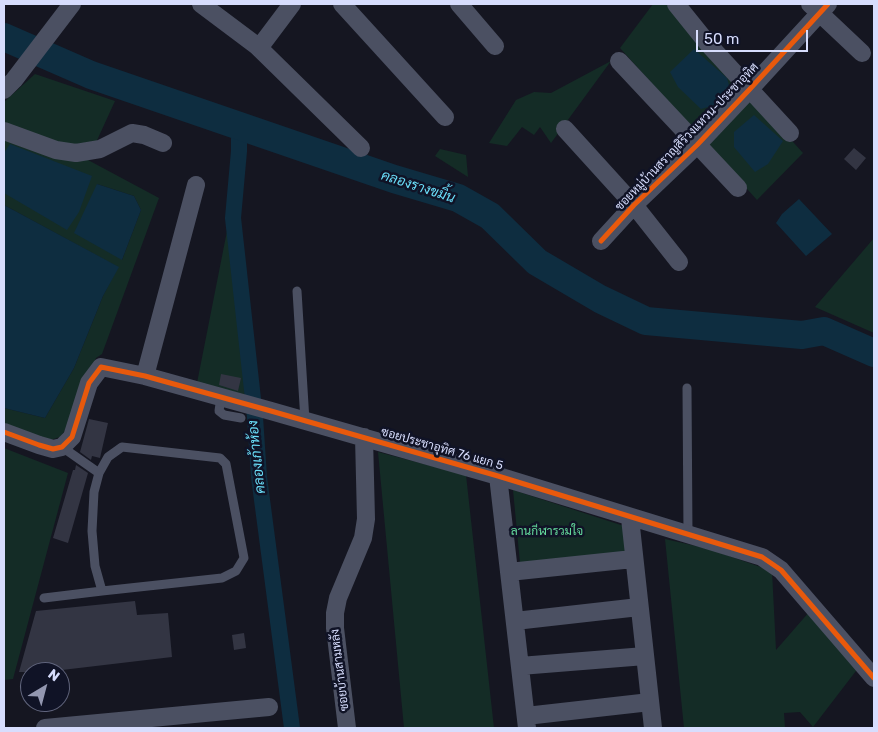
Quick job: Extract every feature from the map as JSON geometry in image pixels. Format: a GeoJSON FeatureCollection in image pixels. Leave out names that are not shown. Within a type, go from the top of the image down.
{"type":"FeatureCollection","features":[{"type":"Feature","properties":{"kind":"street"},"geometry":{"type":"LineString","coordinates":[[9,85],[72,4]]}},
{"type":"Feature","properties":{"kind":"street"},"geometry":{"type":"LineString","coordinates":[[201,4],[259,48],[361,148]]}},
{"type":"Feature","properties":{"kind":"street"},"geometry":{"type":"LineString","coordinates":[[259,48],[292,4]]}},
{"type":"Feature","properties":{"kind":"street"},"geometry":{"type":"LineString","coordinates":[[342,4],[445,117]]}},
{"type":"Feature","properties":{"kind":"street"},"geometry":{"type":"LineString","coordinates":[[459,4],[494,46]]}},
{"type":"Feature","properties":{"kind":"street"},"geometry":{"type":"LineString","coordinates":[[676,4],[749,90],[790,133]]}},
{"type":"Feature","properties":{"kind":"street"},"geometry":{"type":"LineString","coordinates":[[819,7],[862,53]]}},
{"type":"Feature","properties":{"kind":"street","name":"ซอยหมู่บ้านสราญสิริวงแหวน-ประชาอุทิศ"},"geometry":{"type":"LineString","coordinates":[[601,241],[634,205],[697,145],[749,90],[819,7]]}},
{"type":"Feature","properties":{"kind":"street"},"geometry":{"type":"LineString","coordinates":[[619,61],[738,188]]}},
{"type":"Feature","properties":{"kind":"street"},"geometry":{"type":"LineString","coordinates":[[565,129],[634,205],[680,262]]}},
{"type":"Feature","properties":{"kind":"street"},"geometry":{"type":"LineString","coordinates":[[4,131],[56,150],[76,153],[100,149],[132,134],[144,135],[163,143]]}},
{"type":"Feature","properties":{"kind":"street"},"geometry":{"type":"LineString","coordinates":[[145,376],[196,185]]}},
{"type":"Feature","properties":{"kind":"street","name":"ซอยประชาอุทิศ 76 แยก 5"},"geometry":{"type":"LineString","coordinates":[[62,447],[72,437],[88,383],[101,367],[145,376],[221,397],[242,411],[271,411],[364,437],[498,476],[773,562],[874,678]]}},
{"type":"Feature","properties":{"kind":"street"},"geometry":{"type":"LineString","coordinates":[[4,432],[53,449],[62,447]]}},
{"type":"Feature","properties":{"kind":"street","name":"ซอยบ้านสามหลัง"},"geometry":{"type":"LineString","coordinates":[[348,728],[335,628],[335,613],[338,598],[363,538],[366,519],[364,437]]}},
{"type":"Feature","properties":{"kind":"street"},"geometry":{"type":"LineString","coordinates":[[498,476],[527,722],[650,702]]}},
{"type":"Feature","properties":{"kind":"street"},"geometry":{"type":"LineString","coordinates":[[630,518],[653,728]]}},
{"type":"Feature","properties":{"kind":"street"},"geometry":{"type":"LineString","coordinates":[[509,572],[633,559]]}},
{"type":"Feature","properties":{"kind":"street"},"geometry":{"type":"LineString","coordinates":[[515,621],[639,607]]}},
{"type":"Feature","properties":{"kind":"street"},"geometry":{"type":"LineString","coordinates":[[520,666],[644,656]]}},
{"type":"Feature","properties":{"kind":"street"},"geometry":{"type":"LineString","coordinates":[[45,728],[268,707]]}},
{"type":"Feature","properties":{"kind":"lane"},"geometry":{"type":"LineString","coordinates":[[297,291],[305,421]]}},
{"type":"Feature","properties":{"kind":"lane"},"geometry":{"type":"LineString","coordinates":[[687,388],[688,536]]}},
{"type":"Feature","properties":{"kind":"lane"},"geometry":{"type":"LineString","coordinates":[[62,447],[99,473]]}},
{"type":"Feature","properties":{"kind":"lane"},"geometry":{"type":"LineString","coordinates":[[44,598],[102,592],[222,578],[236,571],[244,558],[226,464],[220,458],[122,448],[108,457],[99,473],[94,492],[92,531],[95,566],[102,592]]}},
{"type":"Feature","properties":{"kind":"green space"},"geometry":{"type":"Polygon","coordinates":[[[653,4],[668,4],[803,153],[757,200],[620,48],[653,4]]]}},
{"type":"Feature","properties":{"kind":"green space"},"geometry":{"type":"Polygon","coordinates":[[[611,61],[551,143],[540,127],[534,135],[522,127],[507,146],[489,143],[516,100],[534,92],[551,93],[611,61]]]}},
{"type":"Feature","properties":{"kind":"green space"},"geometry":{"type":"Polygon","coordinates":[[[35,74],[115,101],[88,160],[159,198],[102,354],[96,358],[67,428],[60,437],[44,442],[4,427],[4,408],[45,418],[74,368],[103,296],[118,267],[4,205],[4,102],[35,74]],[[97,184],[122,260],[141,210],[134,196],[97,184]]]}},
{"type":"Feature","properties":{"kind":"green space"},"geometry":{"type":"Polygon","coordinates":[[[440,149],[466,155],[468,177],[435,156],[440,149]]]}},
{"type":"Feature","properties":{"kind":"green space"},"geometry":{"type":"Polygon","coordinates":[[[227,231],[230,237],[251,396],[197,383],[227,231]]]}},
{"type":"Feature","properties":{"kind":"green space"},"geometry":{"type":"Polygon","coordinates":[[[874,238],[874,333],[815,307],[874,238]]]}},
{"type":"Feature","properties":{"kind":"green space"},"geometry":{"type":"Polygon","coordinates":[[[4,448],[68,473],[13,679],[4,680],[4,448]]]}},
{"type":"Feature","properties":{"kind":"green space"},"geometry":{"type":"Polygon","coordinates":[[[378,452],[466,475],[494,728],[404,728],[378,452]]]}},
{"type":"Feature","properties":{"kind":"green space","name":"ลานกีฬารวมใจ"},"geometry":{"type":"Polygon","coordinates":[[[513,490],[627,527],[630,554],[520,563],[513,490]]]}},
{"type":"Feature","properties":{"kind":"green space"},"geometry":{"type":"Polygon","coordinates":[[[665,539],[709,549],[772,571],[776,650],[810,611],[859,667],[813,727],[800,712],[784,713],[785,728],[684,728],[665,539]]]}},
{"type":"Feature","properties":{"kind":"water"},"geometry":{"type":"Polygon","coordinates":[[[694,49],[727,78],[730,89],[715,105],[701,109],[678,87],[670,72],[694,49]]]}},
{"type":"Feature","properties":{"kind":"water"},"geometry":{"type":"Polygon","coordinates":[[[754,115],[783,141],[768,164],[755,172],[734,147],[734,132],[754,115]]]}},
{"type":"Feature","properties":{"kind":"water"},"geometry":{"type":"Polygon","coordinates":[[[10,144],[92,176],[79,212],[67,230],[4,193],[4,153],[10,144]]]}},
{"type":"Feature","properties":{"kind":"water"},"geometry":{"type":"Polygon","coordinates":[[[97,184],[134,196],[141,210],[122,260],[74,233],[97,184]]]}},
{"type":"Feature","properties":{"kind":"water"},"geometry":{"type":"Polygon","coordinates":[[[799,199],[832,234],[806,256],[776,223],[782,214],[799,199]]]}},
{"type":"Feature","properties":{"kind":"water"},"geometry":{"type":"Polygon","coordinates":[[[4,205],[119,267],[103,296],[74,368],[45,418],[4,408],[4,205]]]}},
{"type":"Feature","properties":{"kind":"building"},"geometry":{"type":"Polygon","coordinates":[[[854,148],[866,158],[856,170],[844,159],[854,148]]]}},
{"type":"Feature","properties":{"kind":"building"},"geometry":{"type":"Polygon","coordinates":[[[221,374],[241,378],[238,391],[219,385],[221,374]]]}},
{"type":"Feature","properties":{"kind":"building"},"geometry":{"type":"Polygon","coordinates":[[[89,419],[108,423],[100,458],[92,456],[91,460],[80,452],[89,419]]]}},
{"type":"Feature","properties":{"kind":"building"},"geometry":{"type":"Polygon","coordinates":[[[76,465],[88,473],[68,543],[53,538],[76,465]]]}},
{"type":"Feature","properties":{"kind":"building"},"geometry":{"type":"Polygon","coordinates":[[[135,601],[137,615],[168,613],[172,657],[70,669],[70,662],[22,662],[36,611],[135,601]]]}},
{"type":"Feature","properties":{"kind":"building"},"geometry":{"type":"Polygon","coordinates":[[[244,633],[246,648],[234,650],[232,635],[244,633]]]}},
{"type":"Feature","properties":{"kind":"waterway","name":"คลองรางขมิ้น"},"geometry":{"type":"LineString","coordinates":[[4,37],[91,75],[394,179],[458,198],[490,216],[537,262],[600,299],[646,321],[802,335],[824,331],[874,353]]}},
{"type":"Feature","properties":{"kind":"waterway","name":"คลองเก้าห้อง"},"geometry":{"type":"LineString","coordinates":[[239,125],[239,151],[233,218],[255,417],[259,477],[292,728]]}},
{"type":"Feature","properties":{"kind":"cycle path"},"geometry":{"type":"LineString","coordinates":[[601,241],[634,205],[697,145],[828,4]]}},
{"type":"Feature","properties":{"kind":"cycle path"},"geometry":{"type":"LineString","coordinates":[[4,432],[53,449],[62,447],[72,437],[89,383],[101,367],[145,376],[271,411],[498,476],[762,557],[781,570],[874,678]]}}]}
